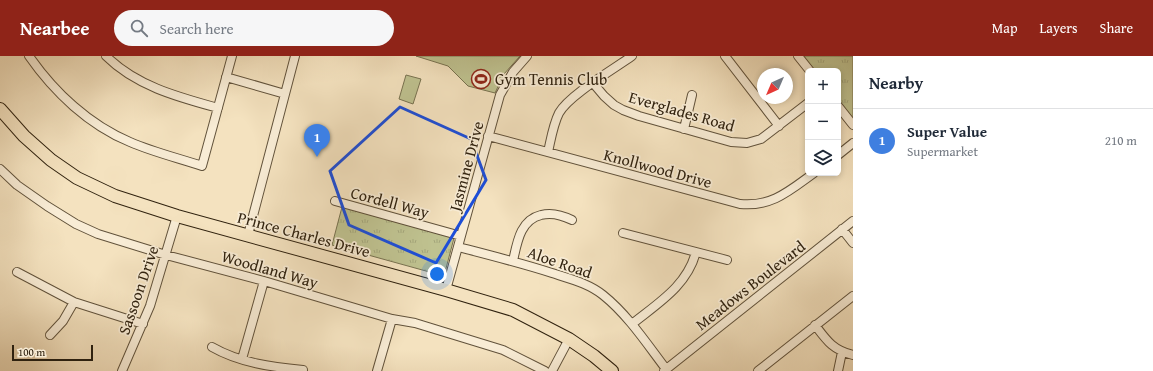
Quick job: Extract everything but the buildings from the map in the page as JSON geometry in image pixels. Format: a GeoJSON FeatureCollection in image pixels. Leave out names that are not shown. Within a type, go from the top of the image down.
{"type":"FeatureCollection","features":[{"type":"Feature","properties":{"kind":"highway","name":"Prince Charles Drive"},"geometry":{"type":"LineString","coordinates":[[0,109],[24,136],[51,160],[77,178],[115,196],[177,216],[446,290],[513,310],[569,339],[594,356],[612,371]]}},
{"type":"Feature","properties":{"kind":"street"},"geometry":{"type":"LineString","coordinates":[[29,56],[41,73],[60,93],[80,112],[104,129],[142,147],[202,166],[232,56]]}},
{"type":"Feature","properties":{"kind":"street"},"geometry":{"type":"LineString","coordinates":[[106,56],[122,70],[147,84],[177,96],[218,108]]}},
{"type":"Feature","properties":{"kind":"street"},"geometry":{"type":"LineString","coordinates":[[248,235],[295,56]]}},
{"type":"Feature","properties":{"kind":"street","name":"Jasmine Drive"},"geometry":{"type":"LineString","coordinates":[[446,290],[499,100],[506,82],[527,56]]}},
{"type":"Feature","properties":{"kind":"street"},"geometry":{"type":"LineString","coordinates":[[548,152],[561,110],[574,97],[632,56]]}},
{"type":"Feature","properties":{"kind":"street"},"geometry":{"type":"LineString","coordinates":[[725,56],[779,126]]}},
{"type":"Feature","properties":{"kind":"street"},"geometry":{"type":"LineString","coordinates":[[798,56],[808,68]]}},
{"type":"Feature","properties":{"kind":"street"},"geometry":{"type":"LineString","coordinates":[[226,77],[284,94]]}},
{"type":"Feature","properties":{"kind":"street","name":"Everglades Road"},"geometry":{"type":"LineString","coordinates":[[593,83],[609,101],[623,110],[684,129],[726,140],[747,143],[761,139],[807,104]]}},
{"type":"Feature","properties":{"kind":"street"},"geometry":{"type":"LineString","coordinates":[[684,129],[692,94]]}},
{"type":"Feature","properties":{"kind":"street"},"geometry":{"type":"LineString","coordinates":[[841,110],[853,125]]}},
{"type":"Feature","properties":{"kind":"street","name":"Knollwood Drive"},"geometry":{"type":"LineString","coordinates":[[488,136],[725,201],[747,205],[772,201],[810,176]]}},
{"type":"Feature","properties":{"kind":"street"},"geometry":{"type":"LineString","coordinates":[[841,153],[853,143]]}},
{"type":"Feature","properties":{"kind":"street","name":"Woodland Way"},"geometry":{"type":"LineString","coordinates":[[0,169],[17,185],[76,224],[98,234],[166,255],[264,281],[392,318],[415,323],[503,350],[545,371]]}},
{"type":"Feature","properties":{"kind":"street","name":"Cordell Way"},"geometry":{"type":"LineString","coordinates":[[335,201],[461,236]]}},
{"type":"Feature","properties":{"kind":"street"},"geometry":{"type":"LineString","coordinates":[[513,261],[519,237],[524,227],[532,219],[544,214],[555,214],[572,220]]}},
{"type":"Feature","properties":{"kind":"street","name":"Sassoon Drive"},"geometry":{"type":"LineString","coordinates":[[122,371],[150,306],[177,216]]}},
{"type":"Feature","properties":{"kind":"street","name":"Meadows Boulevard"},"geometry":{"type":"LineString","coordinates":[[665,370],[853,221]]}},
{"type":"Feature","properties":{"kind":"street"},"geometry":{"type":"LineString","coordinates":[[842,230],[853,243]]}},
{"type":"Feature","properties":{"kind":"street"},"geometry":{"type":"LineString","coordinates":[[623,233],[727,260]]}},
{"type":"Feature","properties":{"kind":"street","name":"Aloe Road"},"geometry":{"type":"LineString","coordinates":[[458,247],[513,261],[587,285],[598,291],[632,324],[665,370]]}},
{"type":"Feature","properties":{"kind":"street"},"geometry":{"type":"LineString","coordinates":[[632,324],[680,284],[692,266],[696,252]]}},
{"type":"Feature","properties":{"kind":"street"},"geometry":{"type":"LineString","coordinates":[[17,272],[74,302],[143,324]]}},
{"type":"Feature","properties":{"kind":"street"},"geometry":{"type":"LineString","coordinates":[[242,359],[264,281]]}},
{"type":"Feature","properties":{"kind":"street"},"geometry":{"type":"LineString","coordinates":[[758,371],[853,296]]}},
{"type":"Feature","properties":{"kind":"street"},"geometry":{"type":"LineString","coordinates":[[50,335],[64,321],[74,302]]}},
{"type":"Feature","properties":{"kind":"street"},"geometry":{"type":"LineString","coordinates":[[377,371],[392,318]]}},
{"type":"Feature","properties":{"kind":"street"},"geometry":{"type":"LineString","coordinates":[[815,325],[830,343],[842,352],[853,354]]}},
{"type":"Feature","properties":{"kind":"street"},"geometry":{"type":"LineString","coordinates":[[552,371],[569,339]]}},
{"type":"Feature","properties":{"kind":"street"},"geometry":{"type":"LineString","coordinates":[[212,347],[225,355],[256,364],[275,368],[303,370]]}},
{"type":"Feature","properties":{"kind":"street"},"geometry":{"type":"LineString","coordinates":[[838,371],[842,352]]}},
{"type":"Feature","properties":{"kind":"highlighted area"},"geometry":{"type":"Polygon","coordinates":[[[400,107],[471,139],[486,180],[436,263],[349,225],[330,171],[400,107]]]}},
{"type":"Feature","properties":{"kind":"green space","name":"Gym Tennis Club"},"geometry":{"type":"Polygon","coordinates":[[[416,56],[520,56],[504,74],[495,93],[468,86],[448,66],[416,56]]]}},
{"type":"Feature","properties":{"kind":"green space"},"geometry":{"type":"Polygon","coordinates":[[[803,56],[853,56],[853,119],[841,104],[841,68],[813,68],[803,56]]]}},
{"type":"Feature","properties":{"kind":"green space"},"geometry":{"type":"Polygon","coordinates":[[[406,75],[421,79],[413,104],[399,99],[406,75]]]}},
{"type":"Feature","properties":{"kind":"green space"},"geometry":{"type":"Polygon","coordinates":[[[342,207],[454,238],[444,276],[332,245],[342,207]]]}},
{"type":"Feature","properties":{"kind":"place","name":"Gym Tennis Club"},"geometry":{"type":"Point","coordinates":[481,79]}},
{"type":"Feature","properties":{"kind":"place","name":"Super Value"},"geometry":{"type":"Point","coordinates":[317,157]}}]}
